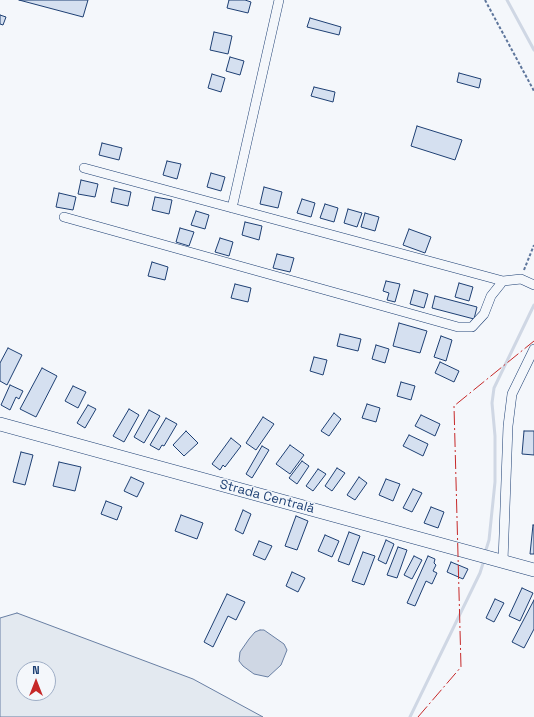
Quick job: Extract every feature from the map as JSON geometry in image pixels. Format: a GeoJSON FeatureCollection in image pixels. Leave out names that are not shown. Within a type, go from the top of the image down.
{"type":"FeatureCollection","features":[{"type":"Feature","properties":{"kind":"main road","name":"Strada Centrală"},"geometry":{"type":"LineString","coordinates":[[0,424],[534,570]]}},
{"type":"Feature","properties":{"kind":"street"},"geometry":{"type":"LineString","coordinates":[[232,208],[279,0]]}},
{"type":"Feature","properties":{"kind":"street"},"geometry":{"type":"LineString","coordinates":[[84,168],[503,281],[521,279],[534,285]]}},
{"type":"Feature","properties":{"kind":"street"},"geometry":{"type":"LineString","coordinates":[[64,217],[458,327],[472,327],[484,314],[491,296],[503,281]]}},
{"type":"Feature","properties":{"kind":"street"},"geometry":{"type":"LineString","coordinates":[[498,560],[508,426],[512,394],[534,349]]}},
{"type":"Feature","properties":{"kind":"path"},"geometry":{"type":"LineString","coordinates":[[485,0],[534,91]]}},
{"type":"Feature","properties":{"kind":"path"},"geometry":{"type":"LineString","coordinates":[[521,279],[534,245]]}},
{"type":"Feature","properties":{"kind":"shaded area"},"geometry":{"type":"Polygon","coordinates":[[[17,613],[193,679],[263,717],[0,717],[0,618],[17,613]]]}},
{"type":"Feature","properties":{"kind":"shaded area"},"geometry":{"type":"Polygon","coordinates":[[[264,630],[284,644],[287,650],[281,665],[268,677],[254,674],[239,661],[240,652],[255,632],[264,630]]]}},
{"type":"Feature","properties":{"kind":"building"},"geometry":{"type":"Polygon","coordinates":[[[19,0],[88,0],[83,17],[19,0]]]}},
{"type":"Feature","properties":{"kind":"building"},"geometry":{"type":"Polygon","coordinates":[[[229,0],[245,0],[251,2],[248,13],[227,8],[229,0]]]}},
{"type":"Feature","properties":{"kind":"building"},"geometry":{"type":"Polygon","coordinates":[[[0,15],[6,17],[3,25],[0,24],[0,15]]]}},
{"type":"Feature","properties":{"kind":"building"},"geometry":{"type":"Polygon","coordinates":[[[310,18],[341,27],[339,35],[307,27],[310,18]]]}},
{"type":"Feature","properties":{"kind":"building"},"geometry":{"type":"Polygon","coordinates":[[[214,32],[232,36],[228,54],[210,50],[214,32]]]}},
{"type":"Feature","properties":{"kind":"building"},"geometry":{"type":"Polygon","coordinates":[[[230,57],[244,61],[240,75],[226,71],[230,57]]]}},
{"type":"Feature","properties":{"kind":"building"},"geometry":{"type":"Polygon","coordinates":[[[459,73],[481,79],[479,88],[457,82],[459,73]]]}},
{"type":"Feature","properties":{"kind":"building"},"geometry":{"type":"Polygon","coordinates":[[[212,74],[225,78],[221,92],[208,88],[212,74]]]}},
{"type":"Feature","properties":{"kind":"building"},"geometry":{"type":"Polygon","coordinates":[[[314,87],[335,92],[333,102],[311,96],[314,87]]]}},
{"type":"Feature","properties":{"kind":"building"},"geometry":{"type":"Polygon","coordinates":[[[417,126],[462,140],[455,160],[411,146],[417,126]]]}},
{"type":"Feature","properties":{"kind":"building"},"geometry":{"type":"Polygon","coordinates":[[[102,143],[122,148],[119,160],[99,155],[102,143]]]}},
{"type":"Feature","properties":{"kind":"building"},"geometry":{"type":"Polygon","coordinates":[[[167,161],[181,164],[177,179],[163,175],[167,161]]]}},
{"type":"Feature","properties":{"kind":"building"},"geometry":{"type":"Polygon","coordinates":[[[211,173],[225,177],[221,191],[207,187],[211,173]]]}},
{"type":"Feature","properties":{"kind":"building"},"geometry":{"type":"Polygon","coordinates":[[[81,180],[98,184],[95,197],[78,194],[81,180]]]}},
{"type":"Feature","properties":{"kind":"building"},"geometry":{"type":"Polygon","coordinates":[[[264,187],[282,192],[278,208],[260,204],[264,187]]]}},
{"type":"Feature","properties":{"kind":"building"},"geometry":{"type":"Polygon","coordinates":[[[114,188],[131,192],[128,206],[111,202],[114,188]]]}},
{"type":"Feature","properties":{"kind":"building"},"geometry":{"type":"Polygon","coordinates":[[[59,193],[76,197],[73,210],[56,207],[59,193]]]}},
{"type":"Feature","properties":{"kind":"building"},"geometry":{"type":"Polygon","coordinates":[[[155,197],[172,200],[169,214],[152,210],[155,197]]]}},
{"type":"Feature","properties":{"kind":"building"},"geometry":{"type":"Polygon","coordinates":[[[302,199],[315,203],[311,217],[297,213],[302,199]]]}},
{"type":"Feature","properties":{"kind":"building"},"geometry":{"type":"Polygon","coordinates":[[[325,204],[338,208],[334,222],[320,218],[325,204]]]}},
{"type":"Feature","properties":{"kind":"building"},"geometry":{"type":"Polygon","coordinates":[[[348,209],[362,213],[357,227],[344,223],[348,209]]]}},
{"type":"Feature","properties":{"kind":"building"},"geometry":{"type":"Polygon","coordinates":[[[196,211],[209,215],[205,229],[191,225],[196,211]]]}},
{"type":"Feature","properties":{"kind":"building"},"geometry":{"type":"Polygon","coordinates":[[[365,213],[379,217],[375,231],[361,227],[365,213]]]}},
{"type":"Feature","properties":{"kind":"building"},"geometry":{"type":"Polygon","coordinates":[[[245,222],[262,226],[259,240],[242,235],[245,222]]]}},
{"type":"Feature","properties":{"kind":"building"},"geometry":{"type":"Polygon","coordinates":[[[180,228],[194,232],[189,246],[176,242],[180,228]]]}},
{"type":"Feature","properties":{"kind":"building"},"geometry":{"type":"Polygon","coordinates":[[[409,229],[431,237],[425,253],[403,245],[409,229]]]}},
{"type":"Feature","properties":{"kind":"building"},"geometry":{"type":"Polygon","coordinates":[[[220,238],[233,242],[229,256],[215,252],[220,238]]]}},
{"type":"Feature","properties":{"kind":"building"},"geometry":{"type":"Polygon","coordinates":[[[277,254],[294,258],[290,272],[273,268],[277,254]]]}},
{"type":"Feature","properties":{"kind":"building"},"geometry":{"type":"Polygon","coordinates":[[[152,262],[168,267],[165,280],[148,276],[152,262]]]}},
{"type":"Feature","properties":{"kind":"building"},"geometry":{"type":"Polygon","coordinates":[[[386,281],[400,284],[395,302],[387,300],[389,293],[383,291],[386,281]]]}},
{"type":"Feature","properties":{"kind":"building"},"geometry":{"type":"Polygon","coordinates":[[[459,283],[473,287],[469,301],[455,297],[459,283]]]}},
{"type":"Feature","properties":{"kind":"building"},"geometry":{"type":"Polygon","coordinates":[[[235,284],[251,288],[248,302],[231,298],[235,284]]]}},
{"type":"Feature","properties":{"kind":"building"},"geometry":{"type":"Polygon","coordinates":[[[414,290],[428,294],[424,308],[410,304],[414,290]]]}},
{"type":"Feature","properties":{"kind":"building"},"geometry":{"type":"Polygon","coordinates":[[[435,296],[477,307],[474,319],[432,308],[435,296]]]}},
{"type":"Feature","properties":{"kind":"building"},"geometry":{"type":"Polygon","coordinates":[[[399,323],[427,331],[420,353],[393,346],[399,323]]]}},
{"type":"Feature","properties":{"kind":"building"},"geometry":{"type":"Polygon","coordinates":[[[340,334],[361,339],[358,351],[337,346],[340,334]]]}},
{"type":"Feature","properties":{"kind":"building"},"geometry":{"type":"Polygon","coordinates":[[[441,336],[452,340],[446,361],[434,357],[441,336]]]}},
{"type":"Feature","properties":{"kind":"building"},"geometry":{"type":"Polygon","coordinates":[[[376,345],[389,349],[385,363],[372,359],[376,345]]]}},
{"type":"Feature","properties":{"kind":"building"},"geometry":{"type":"Polygon","coordinates":[[[8,348],[22,355],[7,385],[0,381],[0,363],[8,348]]]}},
{"type":"Feature","properties":{"kind":"building"},"geometry":{"type":"Polygon","coordinates":[[[314,357],[327,360],[323,375],[310,371],[314,357]]]}},
{"type":"Feature","properties":{"kind":"building"},"geometry":{"type":"Polygon","coordinates":[[[440,362],[459,371],[454,382],[435,373],[440,362]]]}},
{"type":"Feature","properties":{"kind":"building"},"geometry":{"type":"Polygon","coordinates":[[[42,368],[57,376],[36,417],[20,409],[42,368]]]}},
{"type":"Feature","properties":{"kind":"building"},"geometry":{"type":"Polygon","coordinates":[[[401,382],[415,386],[411,400],[397,396],[401,382]]]}},
{"type":"Feature","properties":{"kind":"building"},"geometry":{"type":"Polygon","coordinates":[[[10,385],[23,391],[19,399],[16,397],[10,410],[1,405],[10,385]]]}},
{"type":"Feature","properties":{"kind":"building"},"geometry":{"type":"Polygon","coordinates":[[[73,386],[86,392],[78,408],[65,401],[73,386]]]}},
{"type":"Feature","properties":{"kind":"building"},"geometry":{"type":"Polygon","coordinates":[[[367,404],[380,408],[376,422],[362,418],[367,404]]]}},
{"type":"Feature","properties":{"kind":"building"},"geometry":{"type":"Polygon","coordinates":[[[88,405],[96,409],[85,428],[77,423],[88,405]]]}},
{"type":"Feature","properties":{"kind":"building"},"geometry":{"type":"Polygon","coordinates":[[[129,409],[139,415],[124,442],[113,436],[129,409]]]}},
{"type":"Feature","properties":{"kind":"building"},"geometry":{"type":"Polygon","coordinates":[[[149,410],[160,416],[144,443],[134,437],[149,410]]]}},
{"type":"Feature","properties":{"kind":"building"},"geometry":{"type":"Polygon","coordinates":[[[334,413],[341,419],[329,436],[321,431],[334,413]]]}},
{"type":"Feature","properties":{"kind":"building"},"geometry":{"type":"Polygon","coordinates":[[[421,415],[440,424],[435,436],[415,426],[421,415]]]}},
{"type":"Feature","properties":{"kind":"building"},"geometry":{"type":"Polygon","coordinates":[[[263,417],[274,424],[256,450],[246,443],[263,417]]]}},
{"type":"Feature","properties":{"kind":"building"},"geometry":{"type":"Polygon","coordinates":[[[166,418],[177,424],[164,446],[162,445],[159,450],[150,445],[166,418]]]}},
{"type":"Feature","properties":{"kind":"building"},"geometry":{"type":"Polygon","coordinates":[[[186,431],[198,443],[184,456],[173,445],[186,431]]]}},
{"type":"Feature","properties":{"kind":"building"},"geometry":{"type":"Polygon","coordinates":[[[524,431],[534,431],[534,455],[522,454],[524,431]]]}},
{"type":"Feature","properties":{"kind":"building"},"geometry":{"type":"Polygon","coordinates":[[[409,435],[428,444],[423,456],[403,446],[409,435]]]}},
{"type":"Feature","properties":{"kind":"building"},"geometry":{"type":"Polygon","coordinates":[[[231,438],[241,446],[225,467],[223,465],[220,470],[212,464],[231,438]]]}},
{"type":"Feature","properties":{"kind":"building"},"geometry":{"type":"Polygon","coordinates":[[[290,445],[304,455],[290,474],[276,464],[290,445]]]}},
{"type":"Feature","properties":{"kind":"building"},"geometry":{"type":"Polygon","coordinates":[[[262,446],[269,450],[252,478],[246,474],[262,446]]]}},
{"type":"Feature","properties":{"kind":"building"},"geometry":{"type":"Polygon","coordinates":[[[21,452],[33,455],[25,485],[13,482],[21,452]]]}},
{"type":"Feature","properties":{"kind":"building"},"geometry":{"type":"Polygon","coordinates":[[[302,461],[309,466],[297,484],[289,478],[302,461]]]}},
{"type":"Feature","properties":{"kind":"building"},"geometry":{"type":"Polygon","coordinates":[[[59,462],[81,467],[75,491],[53,486],[59,462]]]}},
{"type":"Feature","properties":{"kind":"building"},"geometry":{"type":"Polygon","coordinates":[[[337,468],[345,473],[332,491],[325,486],[337,468]]]}},
{"type":"Feature","properties":{"kind":"building"},"geometry":{"type":"Polygon","coordinates":[[[318,469],[326,474],[313,491],[306,486],[318,469]]]}},
{"type":"Feature","properties":{"kind":"building"},"geometry":{"type":"Polygon","coordinates":[[[131,477],[144,483],[137,497],[124,491],[131,477]]]}},
{"type":"Feature","properties":{"kind":"building"},"geometry":{"type":"Polygon","coordinates":[[[359,477],[367,483],[355,500],[347,495],[359,477]]]}},
{"type":"Feature","properties":{"kind":"building"},"geometry":{"type":"Polygon","coordinates":[[[386,479],[400,484],[393,501],[379,495],[386,479]]]}},
{"type":"Feature","properties":{"kind":"building"},"geometry":{"type":"Polygon","coordinates":[[[413,489],[422,493],[412,512],[403,508],[413,489]]]}},
{"type":"Feature","properties":{"kind":"building"},"geometry":{"type":"Polygon","coordinates":[[[106,501],[122,507],[117,520],[101,514],[106,501]]]}},
{"type":"Feature","properties":{"kind":"building"},"geometry":{"type":"Polygon","coordinates":[[[431,507],[444,512],[438,528],[424,523],[431,507]]]}},
{"type":"Feature","properties":{"kind":"building"},"geometry":{"type":"Polygon","coordinates":[[[243,510],[251,514],[243,534],[235,530],[243,510]]]}},
{"type":"Feature","properties":{"kind":"building"},"geometry":{"type":"Polygon","coordinates":[[[181,515],[203,523],[197,539],[175,531],[181,515]]]}},
{"type":"Feature","properties":{"kind":"building"},"geometry":{"type":"Polygon","coordinates":[[[296,516],[308,521],[297,550],[285,546],[296,516]]]}},
{"type":"Feature","properties":{"kind":"building"},"geometry":{"type":"Polygon","coordinates":[[[533,525],[534,554],[530,554],[533,525]]]}},
{"type":"Feature","properties":{"kind":"building"},"geometry":{"type":"Polygon","coordinates":[[[349,532],[360,536],[349,565],[338,561],[349,532]]]}},
{"type":"Feature","properties":{"kind":"building"},"geometry":{"type":"Polygon","coordinates":[[[325,535],[339,541],[332,557],[318,551],[325,535]]]}},
{"type":"Feature","properties":{"kind":"building"},"geometry":{"type":"Polygon","coordinates":[[[386,540],[394,544],[386,564],[378,560],[386,540]]]}},
{"type":"Feature","properties":{"kind":"building"},"geometry":{"type":"Polygon","coordinates":[[[259,541],[272,546],[265,560],[253,555],[259,541]]]}},
{"type":"Feature","properties":{"kind":"building"},"geometry":{"type":"Polygon","coordinates":[[[398,547],[407,550],[397,578],[387,575],[398,547]]]}},
{"type":"Feature","properties":{"kind":"building"},"geometry":{"type":"Polygon","coordinates":[[[363,552],[375,556],[364,585],[352,581],[363,552]]]}},
{"type":"Feature","properties":{"kind":"building"},"geometry":{"type":"Polygon","coordinates":[[[414,556],[422,560],[412,579],[404,575],[414,556]]]}},
{"type":"Feature","properties":{"kind":"building"},"geometry":{"type":"Polygon","coordinates":[[[428,556],[435,559],[434,563],[436,565],[433,571],[437,573],[432,584],[426,581],[415,606],[407,603],[428,556]]]}},
{"type":"Feature","properties":{"kind":"building"},"geometry":{"type":"Polygon","coordinates":[[[451,562],[468,569],[463,579],[447,572],[451,562]]]}},
{"type":"Feature","properties":{"kind":"building"},"geometry":{"type":"Polygon","coordinates":[[[292,572],[305,578],[298,592],[286,586],[292,572]]]}},
{"type":"Feature","properties":{"kind":"building"},"geometry":{"type":"Polygon","coordinates":[[[522,588],[533,593],[520,621],[509,616],[522,588]]]}},
{"type":"Feature","properties":{"kind":"building"},"geometry":{"type":"Polygon","coordinates":[[[227,594],[245,602],[236,620],[228,616],[213,647],[204,642],[227,594]]]}},
{"type":"Feature","properties":{"kind":"building"},"geometry":{"type":"Polygon","coordinates":[[[495,599],[504,603],[494,622],[486,618],[495,599]]]}},
{"type":"Feature","properties":{"kind":"building"},"geometry":{"type":"Polygon","coordinates":[[[534,600],[534,629],[524,648],[512,642],[534,600]]]}},
{"type":"Feature","properties":{"kind":"waterway"},"geometry":{"type":"LineString","coordinates":[[507,0],[534,50]]}},
{"type":"Feature","properties":{"kind":"waterway"},"geometry":{"type":"LineString","coordinates":[[485,553],[489,540],[495,482],[495,436],[492,403],[494,388],[534,305]]}},
{"type":"Feature","properties":{"kind":"waterway"},"geometry":{"type":"LineString","coordinates":[[410,717],[480,573],[484,560]]}},
{"type":"Feature","properties":{"kind":"power"},"geometry":{"type":"LineString","coordinates":[[418,717],[461,667],[454,406],[534,341]]}}]}
